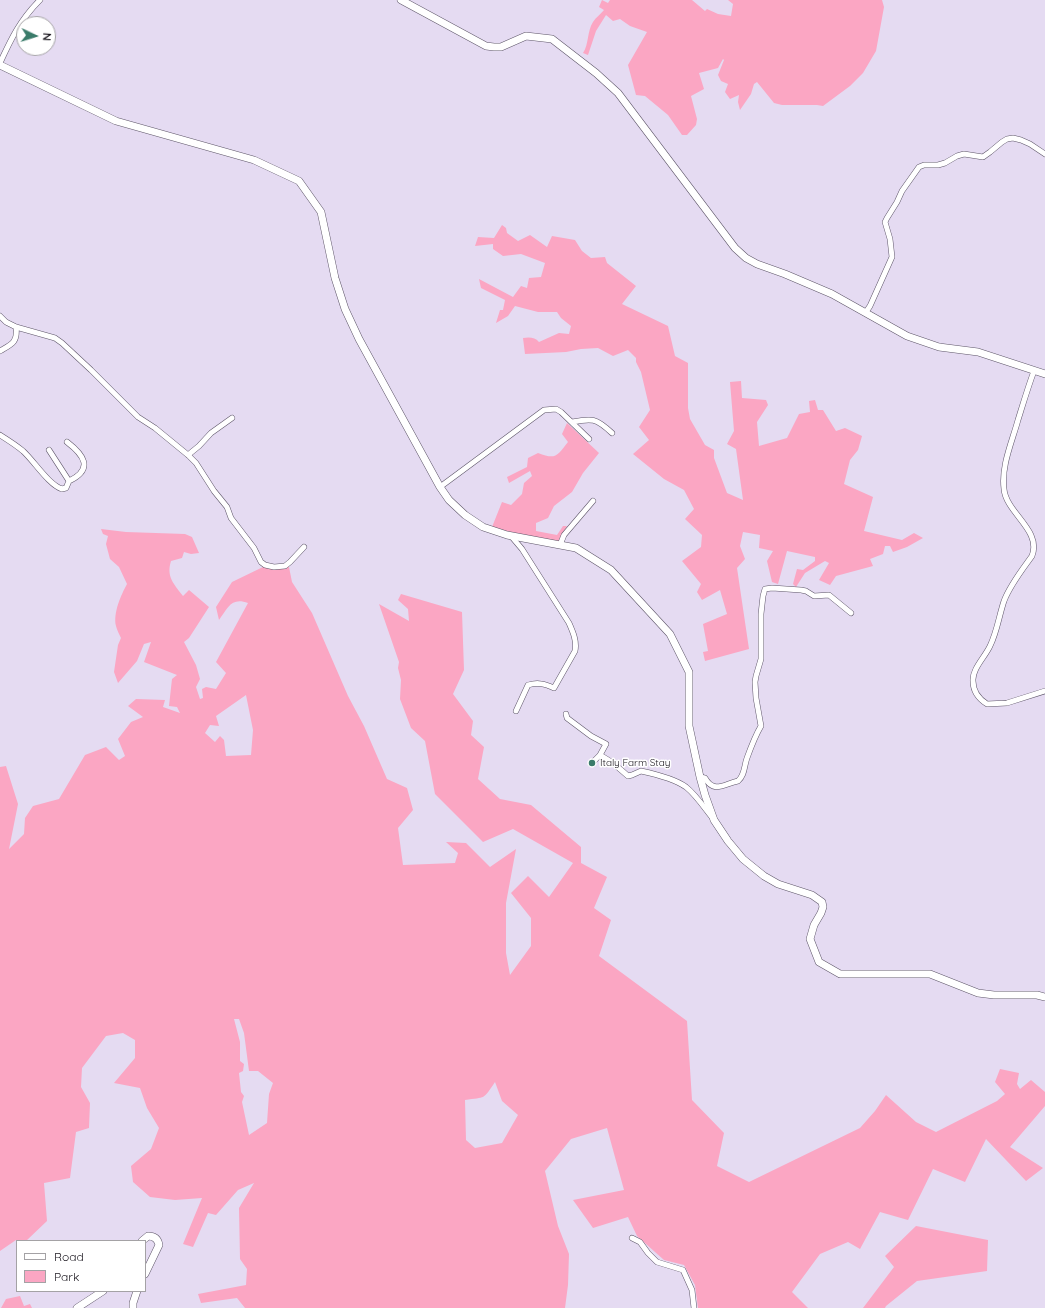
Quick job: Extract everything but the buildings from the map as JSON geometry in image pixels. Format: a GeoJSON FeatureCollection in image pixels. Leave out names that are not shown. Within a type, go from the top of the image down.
{"type":"FeatureCollection","features":[{"type":"Feature","properties":{"kind":"street"},"geometry":{"type":"LineString","coordinates":[[40,0],[29,11],[14,33],[0,64],[116,121],[254,160],[299,181],[321,212],[335,278],[345,309],[359,339],[440,487],[449,500],[465,515],[483,527],[511,536],[576,548],[611,570],[670,634],[689,672],[689,726],[700,777],[714,820]]}},
{"type":"Feature","properties":{"kind":"street"},"geometry":{"type":"LineString","coordinates":[[401,0],[486,46],[501,46],[526,36],[552,39],[559,44],[596,73],[618,93],[735,248],[746,258],[757,264],[832,294],[907,336],[945,348],[978,352],[1045,374]]}},
{"type":"Feature","properties":{"kind":"street"},"geometry":{"type":"LineString","coordinates":[[866,312],[892,257],[890,239],[885,222],[902,191],[919,167],[924,165],[938,165],[945,163],[964,154],[983,157],[1002,142],[1013,138],[1030,144],[1045,154]]}},
{"type":"Feature","properties":{"kind":"street"},"geometry":{"type":"LineString","coordinates":[[0,316],[6,322],[16,327],[55,338],[62,343],[138,418],[155,428],[188,454],[196,463],[227,508],[231,518],[254,548],[260,562],[274,567],[285,566],[304,547]]}},
{"type":"Feature","properties":{"kind":"street"},"geometry":{"type":"LineString","coordinates":[[0,351],[11,345],[15,339],[17,334],[16,327]]}},
{"type":"Feature","properties":{"kind":"street"},"geometry":{"type":"LineString","coordinates":[[1034,371],[1005,463],[1004,489],[1008,503],[1026,526],[1034,544],[1034,550],[1032,556],[1004,600],[991,644],[974,674],[973,681],[974,688],[978,696],[987,704],[1007,703],[1045,691]]}},
{"type":"Feature","properties":{"kind":"street"},"geometry":{"type":"LineString","coordinates":[[440,487],[544,410],[556,409],[561,412],[590,439]]}},
{"type":"Feature","properties":{"kind":"street"},"geometry":{"type":"LineString","coordinates":[[188,454],[199,446],[211,433],[232,418]]}},
{"type":"Feature","properties":{"kind":"street"},"geometry":{"type":"LineString","coordinates":[[572,422],[591,419],[602,423],[612,432]]}},
{"type":"Feature","properties":{"kind":"street"},"geometry":{"type":"LineString","coordinates":[[0,435],[23,451],[38,466],[53,485],[62,489],[66,488],[69,481],[76,478],[83,470],[85,465],[84,459],[67,442]]}},
{"type":"Feature","properties":{"kind":"street"},"geometry":{"type":"LineString","coordinates":[[49,450],[69,481]]}},
{"type":"Feature","properties":{"kind":"street"},"geometry":{"type":"LineString","coordinates":[[560,545],[564,535],[593,501]]}},
{"type":"Feature","properties":{"kind":"street"},"geometry":{"type":"LineString","coordinates":[[511,536],[522,549],[569,623],[573,631],[576,646],[575,651],[554,688],[540,683],[528,685],[516,711]]}},
{"type":"Feature","properties":{"kind":"street"},"geometry":{"type":"LineString","coordinates":[[700,777],[705,778],[710,785],[716,788],[741,779],[747,756],[761,726],[756,702],[755,682],[761,654],[761,614],[763,596],[766,589],[801,590],[814,596],[829,596],[851,613]]}},
{"type":"Feature","properties":{"kind":"street"},"geometry":{"type":"LineString","coordinates":[[566,714],[567,718],[590,736],[606,744],[600,755],[592,763]]}},
{"type":"Feature","properties":{"kind":"street"},"geometry":{"type":"LineString","coordinates":[[600,755],[613,763],[628,776],[641,770],[682,785],[689,790],[714,820],[728,841],[743,859],[764,876],[778,884],[812,895],[822,902],[823,907],[814,925],[810,939],[819,962],[840,974],[930,974],[978,993],[994,995],[1037,995],[1045,997]]}},
{"type":"Feature","properties":{"kind":"street"},"geometry":{"type":"LineString","coordinates":[[143,1240],[150,1236],[156,1238],[159,1242],[158,1248],[146,1272]]}},
{"type":"Feature","properties":{"kind":"street"},"geometry":{"type":"LineString","coordinates":[[632,1238],[640,1242],[657,1262],[684,1270],[692,1290],[694,1308]]}},
{"type":"Feature","properties":{"kind":"street"},"geometry":{"type":"LineString","coordinates":[[77,1308],[101,1292]]}},
{"type":"Feature","properties":{"kind":"street"},"geometry":{"type":"LineString","coordinates":[[133,1308],[137,1292]]}},
{"type":"Feature","properties":{"kind":"green space"},"geometry":{"type":"Polygon","coordinates":[[[602,0],[608,3],[610,0],[692,0],[705,11],[707,9],[718,14],[731,16],[733,4],[728,0],[882,0],[884,7],[876,51],[863,73],[850,86],[823,106],[782,105],[774,103],[757,82],[754,84],[751,94],[740,110],[738,102],[739,95],[730,99],[725,92],[728,84],[721,81],[718,75],[724,60],[723,59],[718,68],[699,73],[704,89],[691,96],[697,119],[696,125],[687,135],[682,135],[668,115],[645,96],[636,95],[628,65],[647,32],[630,26],[620,19],[613,21],[606,15],[596,31],[588,55],[583,53],[591,26],[604,10],[599,7],[602,0]]]}},
{"type":"Feature","properties":{"kind":"green space"},"geometry":{"type":"Polygon","coordinates":[[[502,225],[506,228],[507,233],[518,241],[530,235],[547,247],[552,236],[575,240],[582,251],[591,258],[605,257],[607,263],[636,286],[622,304],[668,326],[675,356],[688,363],[688,408],[690,419],[705,445],[714,450],[714,458],[727,493],[743,500],[736,449],[727,444],[734,431],[730,382],[741,381],[742,398],[766,400],[768,405],[757,422],[759,446],[787,438],[799,414],[810,412],[809,401],[815,400],[818,410],[823,410],[836,431],[845,428],[862,436],[858,450],[850,460],[844,484],[873,497],[864,531],[902,540],[914,533],[923,538],[907,547],[893,552],[890,546],[885,546],[883,554],[870,559],[873,566],[836,576],[830,585],[819,580],[829,563],[825,561],[805,573],[796,587],[793,584],[797,569],[803,570],[815,561],[815,557],[787,551],[778,584],[772,582],[767,561],[773,551],[759,548],[760,535],[743,532],[740,546],[745,559],[737,568],[749,649],[705,661],[703,652],[708,651],[703,624],[727,614],[720,590],[702,600],[697,592],[701,584],[682,561],[701,547],[702,535],[685,519],[694,509],[684,490],[664,479],[633,454],[649,440],[639,427],[650,410],[636,358],[628,350],[613,356],[598,348],[566,352],[525,354],[523,338],[536,339],[539,342],[559,333],[569,334],[571,326],[561,318],[557,312],[538,312],[515,306],[508,316],[496,323],[500,310],[503,310],[505,300],[481,288],[479,279],[513,297],[521,286],[527,288],[529,278],[541,277],[545,263],[521,254],[503,256],[493,249],[493,244],[475,246],[478,237],[494,238],[502,225]]]}},
{"type":"Feature","properties":{"kind":"green space"},"geometry":{"type":"Polygon","coordinates":[[[567,423],[599,453],[583,473],[572,492],[554,506],[548,518],[536,523],[536,531],[557,535],[563,526],[567,526],[558,542],[492,527],[502,502],[511,505],[522,494],[524,483],[532,476],[530,471],[509,483],[507,477],[527,467],[528,458],[538,453],[549,456],[556,455],[568,442],[562,434],[567,423]]]}},
{"type":"Feature","properties":{"kind":"green space"},"geometry":{"type":"Polygon","coordinates":[[[101,529],[126,532],[185,534],[192,537],[199,553],[191,554],[184,552],[182,558],[171,561],[170,576],[183,596],[189,590],[209,607],[189,638],[184,642],[196,665],[200,679],[196,687],[200,699],[203,698],[202,689],[206,687],[216,689],[226,673],[216,662],[248,603],[238,601],[230,605],[219,620],[216,607],[232,582],[263,567],[289,567],[292,582],[312,613],[348,696],[364,726],[387,779],[407,788],[413,810],[398,828],[403,865],[455,863],[458,853],[446,842],[466,843],[490,867],[516,849],[506,903],[506,953],[510,975],[531,946],[531,918],[511,893],[528,876],[549,897],[573,863],[513,829],[483,842],[435,794],[425,741],[411,728],[400,699],[401,680],[398,668],[399,662],[379,604],[409,621],[408,609],[398,600],[401,594],[462,612],[464,670],[453,694],[473,721],[471,735],[484,747],[478,779],[500,799],[531,805],[581,847],[581,863],[607,877],[594,908],[611,920],[599,956],[687,1021],[692,1100],[724,1133],[717,1166],[749,1182],[860,1128],[875,1111],[886,1095],[916,1122],[936,1132],[997,1101],[1005,1094],[995,1082],[1000,1069],[1019,1073],[1017,1084],[1020,1089],[1031,1080],[1045,1092],[1045,1106],[1010,1147],[1043,1168],[1026,1181],[986,1139],[965,1182],[933,1169],[908,1220],[880,1212],[860,1249],[848,1242],[820,1254],[792,1292],[808,1308],[698,1308],[695,1285],[684,1265],[664,1260],[637,1236],[628,1217],[593,1228],[573,1200],[624,1190],[607,1128],[571,1139],[545,1171],[558,1226],[569,1254],[568,1285],[565,1308],[245,1308],[237,1298],[201,1303],[198,1294],[246,1285],[247,1269],[240,1259],[239,1208],[254,1183],[238,1190],[216,1215],[208,1213],[193,1247],[183,1244],[202,1198],[175,1200],[150,1197],[133,1182],[131,1166],[151,1149],[159,1128],[147,1108],[140,1088],[114,1083],[135,1058],[135,1040],[123,1033],[106,1036],[82,1068],[81,1087],[90,1103],[89,1128],[76,1132],[70,1178],[44,1183],[47,1221],[27,1240],[16,1240],[0,1251],[0,767],[6,766],[18,804],[9,849],[24,834],[25,818],[33,806],[59,799],[85,755],[106,747],[119,760],[125,756],[118,739],[131,722],[143,717],[128,706],[136,699],[165,700],[163,707],[180,713],[177,707],[169,706],[172,679],[177,675],[144,662],[151,642],[144,644],[137,661],[118,683],[114,672],[118,645],[121,638],[115,621],[120,599],[127,584],[119,567],[110,559],[106,544],[108,536],[103,534],[101,529]],[[246,695],[216,716],[219,726],[210,725],[205,733],[215,742],[220,736],[224,740],[226,756],[251,755],[253,730],[246,695]],[[234,1019],[240,1042],[240,1061],[244,1064],[243,1071],[239,1073],[241,1092],[244,1096],[242,1102],[249,1135],[267,1123],[269,1094],[273,1083],[258,1071],[249,1071],[244,1033],[239,1019],[234,1019]],[[495,1082],[483,1097],[465,1100],[466,1140],[475,1148],[502,1143],[518,1115],[502,1101],[495,1082]]]}},
{"type":"Feature","properties":{"kind":"green space"},"geometry":{"type":"Polygon","coordinates":[[[916,1226],[988,1240],[987,1271],[917,1281],[885,1308],[863,1308],[894,1267],[885,1256],[916,1226]]]}},
{"type":"Feature","properties":{"kind":"green space"},"geometry":{"type":"Polygon","coordinates":[[[20,1296],[24,1306],[30,1304],[32,1308],[1,1308],[6,1299],[20,1296]]]}},
{"type":"Feature","properties":{"kind":"place","name":"Italy Farm Stay"},"geometry":{"type":"Point","coordinates":[592,763]}}]}
